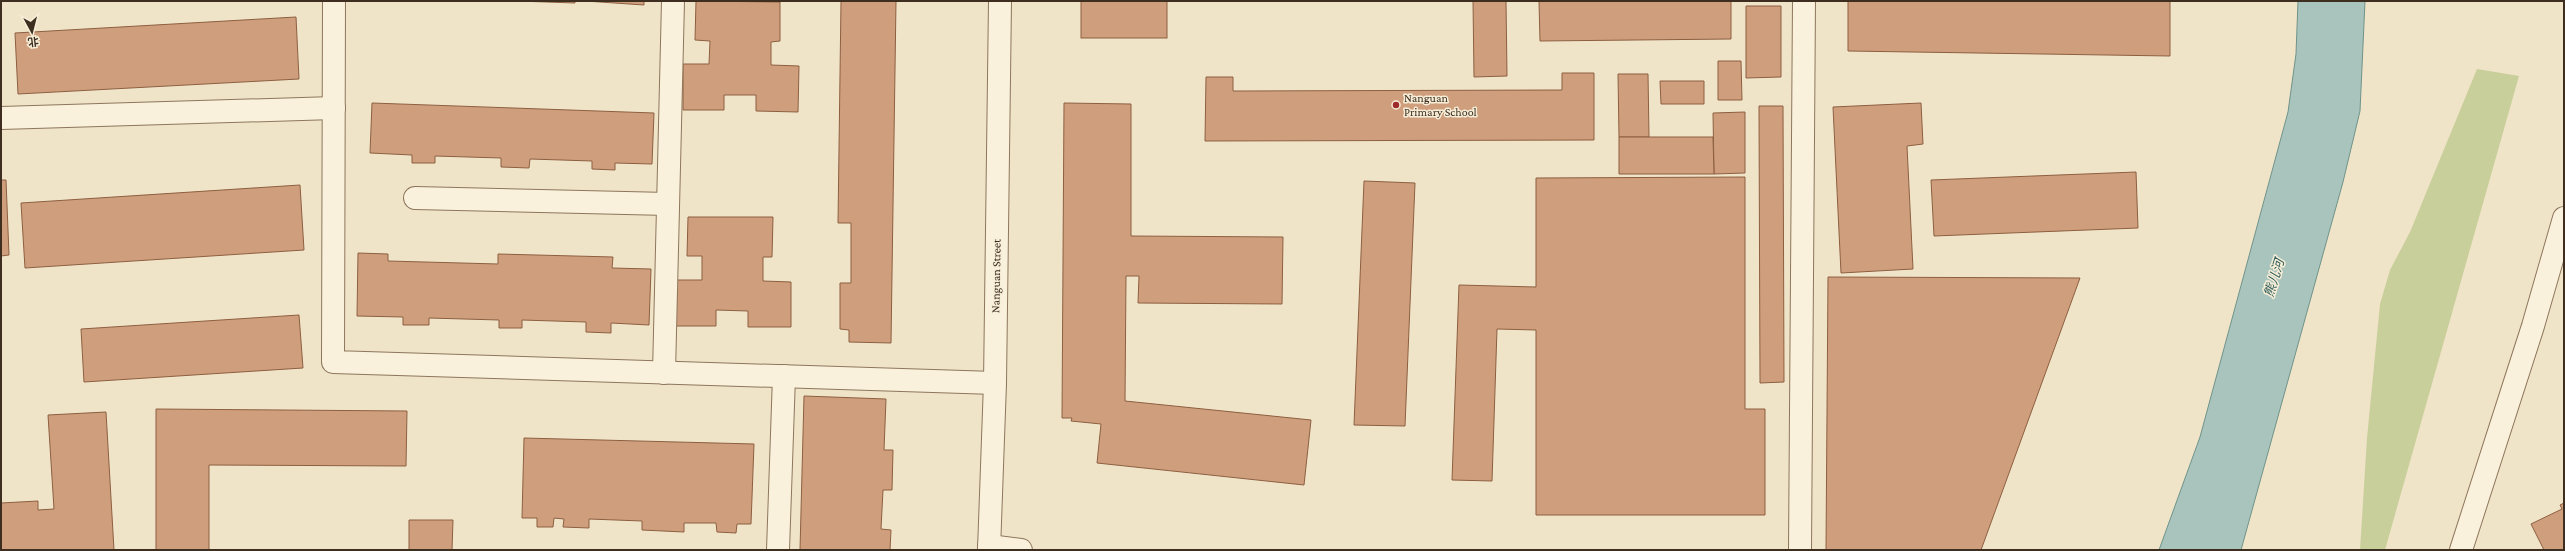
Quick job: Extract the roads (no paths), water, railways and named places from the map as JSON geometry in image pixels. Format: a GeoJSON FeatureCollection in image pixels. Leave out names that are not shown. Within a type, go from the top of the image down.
{"type":"FeatureCollection","features":[{"type":"Feature","properties":{"kind":"street"},"geometry":{"type":"LineString","coordinates":[[334,1],[333,362],[995,383]]}},
{"type":"Feature","properties":{"kind":"street"},"geometry":{"type":"LineString","coordinates":[[664,373],[673,1]]}},
{"type":"Feature","properties":{"kind":"street","name":"Nanguan Street"},"geometry":{"type":"LineString","coordinates":[[989,548],[995,383],[1000,1]]}},
{"type":"Feature","properties":{"kind":"street"},"geometry":{"type":"LineString","coordinates":[[1800,550],[1804,1]]}},
{"type":"Feature","properties":{"kind":"street"},"geometry":{"type":"LineString","coordinates":[[1,118],[334,108]]}},
{"type":"Feature","properties":{"kind":"street"},"geometry":{"type":"LineString","coordinates":[[415,198],[668,204]]}},
{"type":"Feature","properties":{"kind":"street"},"geometry":{"type":"LineString","coordinates":[[2460,550],[2533,326],[2564,218]]}},
{"type":"Feature","properties":{"kind":"street"},"geometry":{"type":"LineString","coordinates":[[778,550],[784,376]]}},
{"type":"Feature","properties":{"kind":"street"},"geometry":{"type":"LineString","coordinates":[[989,548],[1021,550]]}},
{"type":"Feature","properties":{"kind":"water","name":"熊儿河"},"geometry":{"type":"Polygon","coordinates":[[[2298,1],[2365,1],[2360,111],[2343,182],[2241,550],[2159,550],[2200,437],[2288,112],[2296,54],[2298,1]]]}},
{"type":"Feature","properties":{"kind":"place","name":"Nanguan Primary School"},"geometry":{"type":"Point","coordinates":[1396,105]}}]}
